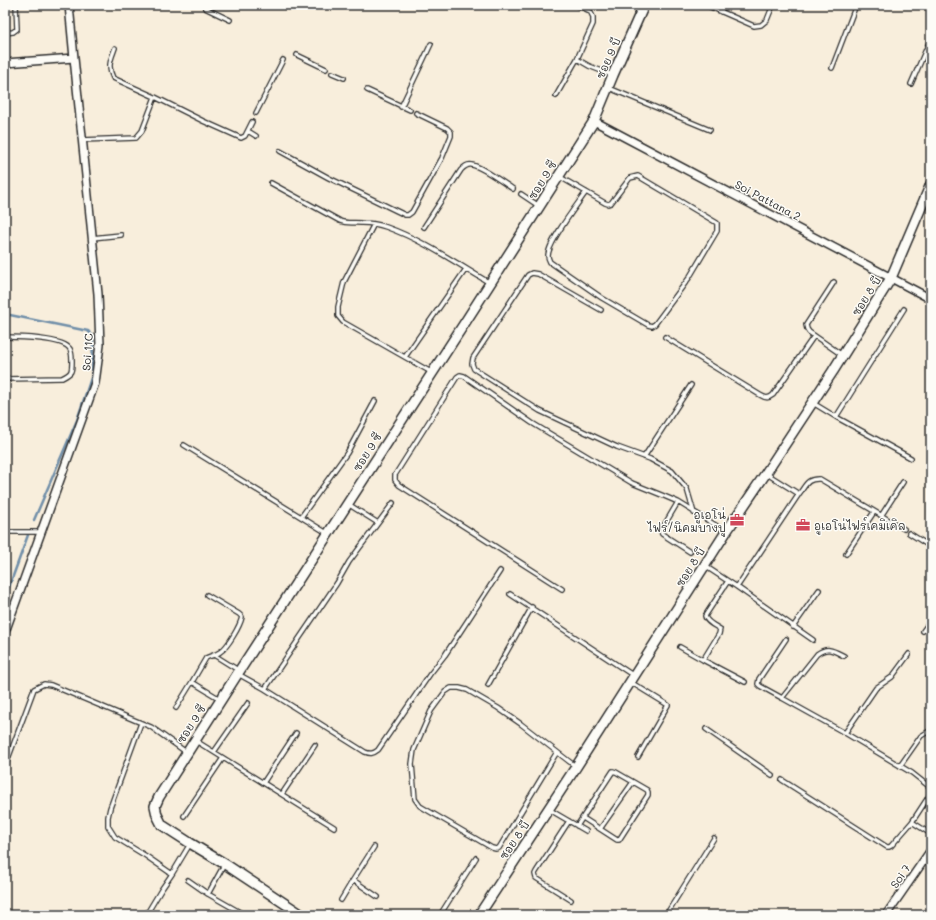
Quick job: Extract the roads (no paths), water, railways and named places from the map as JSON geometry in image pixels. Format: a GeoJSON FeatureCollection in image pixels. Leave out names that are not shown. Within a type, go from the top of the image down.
{"type":"FeatureCollection","features":[{"type":"Feature","properties":{"kind":"street","name":"Soi 11C"},"geometry":{"type":"LineString","coordinates":[[5,632],[95,383],[100,345],[98,294],[69,5]]}},
{"type":"Feature","properties":{"kind":"street","name":"ซอย 9 บี"},"geometry":{"type":"LineString","coordinates":[[594,121],[644,5]]}},
{"type":"Feature","properties":{"kind":"street"},"geometry":{"type":"LineString","coordinates":[[5,63],[74,58]]}},
{"type":"Feature","properties":{"kind":"street","name":"ซอย 9 ซี"},"geometry":{"type":"LineString","coordinates":[[190,843],[162,825],[157,815],[155,806],[159,797],[238,672],[540,207],[594,121]]}},
{"type":"Feature","properties":{"kind":"street","name":"Soi Pattana 2"},"geometry":{"type":"LineString","coordinates":[[594,121],[931,299]]}},
{"type":"Feature","properties":{"kind":"street","name":"ซอย 8 บี"},"geometry":{"type":"LineString","coordinates":[[479,915],[633,679],[726,532],[812,403],[891,278],[931,184]]}},
{"type":"Feature","properties":{"kind":"street"},"geometry":{"type":"LineString","coordinates":[[190,843],[302,915]]}},
{"type":"Feature","properties":{"kind":"street","name":"Soi 7"},"geometry":{"type":"LineString","coordinates":[[886,915],[931,850]]}},
{"type":"Feature","properties":{"kind":"lane"},"geometry":{"type":"LineString","coordinates":[[5,33],[13,32],[17,29],[16,5]]}},
{"type":"Feature","properties":{"kind":"lane"},"geometry":{"type":"LineString","coordinates":[[556,96],[577,59],[593,24],[590,12],[577,5]]}},
{"type":"Feature","properties":{"kind":"lane"},"geometry":{"type":"LineString","coordinates":[[706,5],[754,26],[761,25],[767,20],[773,5]]}},
{"type":"Feature","properties":{"kind":"lane"},"geometry":{"type":"LineString","coordinates":[[721,12],[723,5]]}},
{"type":"Feature","properties":{"kind":"lane"},"geometry":{"type":"LineString","coordinates":[[832,68],[856,5]]}},
{"type":"Feature","properties":{"kind":"lane"},"geometry":{"type":"LineString","coordinates":[[205,8],[230,20]]}},
{"type":"Feature","properties":{"kind":"lane"},"geometry":{"type":"LineString","coordinates":[[911,84],[931,38]]}},
{"type":"Feature","properties":{"kind":"lane"},"geometry":{"type":"LineString","coordinates":[[401,106],[431,44]]}},
{"type":"Feature","properties":{"kind":"lane"},"geometry":{"type":"LineString","coordinates":[[115,48],[110,66],[110,72],[113,78],[241,138],[246,136],[252,122]]}},
{"type":"Feature","properties":{"kind":"lane"},"geometry":{"type":"LineString","coordinates":[[297,54],[326,69]]}},
{"type":"Feature","properties":{"kind":"lane"},"geometry":{"type":"LineString","coordinates":[[577,59],[589,66],[613,75]]}},
{"type":"Feature","properties":{"kind":"lane"},"geometry":{"type":"LineString","coordinates":[[256,113],[283,60]]}},
{"type":"Feature","properties":{"kind":"lane"},"geometry":{"type":"LineString","coordinates":[[332,73],[344,78]]}},
{"type":"Feature","properties":{"kind":"lane"},"geometry":{"type":"LineString","coordinates":[[608,88],[710,130]]}},
{"type":"Feature","properties":{"kind":"lane"},"geometry":{"type":"LineString","coordinates":[[367,90],[410,110]]}},
{"type":"Feature","properties":{"kind":"lane"},"geometry":{"type":"LineString","coordinates":[[82,140],[136,138],[142,131],[155,97]]}},
{"type":"Feature","properties":{"kind":"lane"},"geometry":{"type":"LineString","coordinates":[[280,151],[329,178],[405,215],[408,215],[412,212],[442,158],[451,136],[451,132],[447,128],[416,113]]}},
{"type":"Feature","properties":{"kind":"lane"},"geometry":{"type":"LineString","coordinates":[[248,132],[256,136]]}},
{"type":"Feature","properties":{"kind":"lane"},"geometry":{"type":"LineString","coordinates":[[424,227],[461,170],[466,166],[472,165],[479,167],[514,189]]}},
{"type":"Feature","properties":{"kind":"lane"},"geometry":{"type":"LineString","coordinates":[[559,176],[608,204],[611,203],[630,178],[638,176],[716,224],[717,231],[689,278],[652,326],[602,298],[550,262],[548,257],[549,250],[556,235],[586,192]]}},
{"type":"Feature","properties":{"kind":"lane"},"geometry":{"type":"LineString","coordinates":[[271,183],[345,223],[362,222],[374,224],[405,235],[429,247],[490,283]]}},
{"type":"Feature","properties":{"kind":"lane"},"geometry":{"type":"LineString","coordinates":[[521,194],[540,207]]}},
{"type":"Feature","properties":{"kind":"lane"},"geometry":{"type":"LineString","coordinates":[[374,224],[344,282],[338,307],[338,316],[343,322],[432,373]]}},
{"type":"Feature","properties":{"kind":"lane"},"geometry":{"type":"LineString","coordinates":[[92,238],[121,235]]}},
{"type":"Feature","properties":{"kind":"lane"},"geometry":{"type":"LineString","coordinates":[[405,358],[466,269]]}},
{"type":"Feature","properties":{"kind":"lane"},"geometry":{"type":"LineString","coordinates":[[601,310],[538,274],[532,273],[528,275],[473,358],[472,364],[474,369],[540,411],[617,447],[650,459],[672,470],[687,488],[694,513]]}},
{"type":"Feature","properties":{"kind":"lane"},"geometry":{"type":"LineString","coordinates":[[834,282],[806,326],[808,332],[842,356]]}},
{"type":"Feature","properties":{"kind":"lane"},"geometry":{"type":"LineString","coordinates":[[836,417],[904,309]]}},
{"type":"Feature","properties":{"kind":"lane"},"geometry":{"type":"LineString","coordinates":[[665,337],[765,398],[770,398],[814,336]]}},
{"type":"Feature","properties":{"kind":"lane"},"geometry":{"type":"LineString","coordinates":[[5,337],[53,341],[67,346],[71,350],[72,354],[72,371],[62,378],[5,379]]}},
{"type":"Feature","properties":{"kind":"lane"},"geometry":{"type":"LineString","coordinates":[[562,589],[395,480],[395,475],[457,377],[460,375],[464,376],[532,423],[632,483],[678,502],[726,532]]}},
{"type":"Feature","properties":{"kind":"lane"},"geometry":{"type":"LineString","coordinates":[[644,457],[690,385]]}},
{"type":"Feature","properties":{"kind":"lane"},"geometry":{"type":"LineString","coordinates":[[301,517],[347,453],[374,401]]}},
{"type":"Feature","properties":{"kind":"lane"},"geometry":{"type":"LineString","coordinates":[[812,403],[911,458]]}},
{"type":"Feature","properties":{"kind":"lane"},"geometry":{"type":"LineString","coordinates":[[184,445],[328,534]]}},
{"type":"Feature","properties":{"kind":"lane"},"geometry":{"type":"LineString","coordinates":[[766,473],[799,494]]}},
{"type":"Feature","properties":{"kind":"lane"},"geometry":{"type":"LineString","coordinates":[[737,587],[799,494],[809,480],[814,478],[820,479],[904,529]]}},
{"type":"Feature","properties":{"kind":"lane"},"geometry":{"type":"LineString","coordinates":[[881,516],[903,482]]}},
{"type":"Feature","properties":{"kind":"lane"},"geometry":{"type":"LineString","coordinates":[[678,502],[661,532],[690,552]]}},
{"type":"Feature","properties":{"kind":"lane"},"geometry":{"type":"LineString","coordinates":[[265,689],[337,583],[349,562],[392,503]]}},
{"type":"Feature","properties":{"kind":"lane"},"geometry":{"type":"LineString","coordinates":[[348,504],[378,523]]}},
{"type":"Feature","properties":{"kind":"lane"},"geometry":{"type":"LineString","coordinates":[[846,554],[874,512]]}},
{"type":"Feature","properties":{"kind":"lane"},"geometry":{"type":"LineString","coordinates":[[5,532],[42,532]]}},
{"type":"Feature","properties":{"kind":"lane"},"geometry":{"type":"LineString","coordinates":[[909,533],[931,547]]}},
{"type":"Feature","properties":{"kind":"lane"},"geometry":{"type":"LineString","coordinates":[[705,566],[813,640]]}},
{"type":"Feature","properties":{"kind":"lane"},"geometry":{"type":"LineString","coordinates":[[214,655],[238,672],[365,752],[370,754],[374,753],[378,750],[430,674],[445,655],[500,571]]}},
{"type":"Feature","properties":{"kind":"lane"},"geometry":{"type":"LineString","coordinates":[[703,660],[720,631],[720,629],[705,618],[705,616],[728,581]]}},
{"type":"Feature","properties":{"kind":"lane"},"geometry":{"type":"LineString","coordinates":[[793,627],[819,590]]}},
{"type":"Feature","properties":{"kind":"lane"},"geometry":{"type":"LineString","coordinates":[[176,708],[206,658],[218,654],[225,649],[241,623],[242,617],[239,614],[207,594]]}},
{"type":"Feature","properties":{"kind":"lane"},"geometry":{"type":"LineString","coordinates":[[510,594],[670,706],[638,757]]}},
{"type":"Feature","properties":{"kind":"lane"},"geometry":{"type":"LineString","coordinates":[[488,685],[532,608]]}},
{"type":"Feature","properties":{"kind":"lane"},"geometry":{"type":"LineString","coordinates":[[923,631],[931,620]]}},
{"type":"Feature","properties":{"kind":"lane"},"geometry":{"type":"LineString","coordinates":[[786,639],[759,679],[758,684],[912,773],[931,788]]}},
{"type":"Feature","properties":{"kind":"lane"},"geometry":{"type":"LineString","coordinates":[[680,647],[745,682]]}},
{"type":"Feature","properties":{"kind":"lane"},"geometry":{"type":"LineString","coordinates":[[782,698],[817,654],[822,650],[828,649],[844,656]]}},
{"type":"Feature","properties":{"kind":"lane"},"geometry":{"type":"LineString","coordinates":[[845,733],[876,688],[892,677],[909,654]]}},
{"type":"Feature","properties":{"kind":"lane"},"geometry":{"type":"LineString","coordinates":[[192,682],[221,699]]}},
{"type":"Feature","properties":{"kind":"lane"},"geometry":{"type":"LineString","coordinates":[[5,767],[34,689],[44,684],[51,685],[141,723],[158,732],[187,753]]}},
{"type":"Feature","properties":{"kind":"lane"},"geometry":{"type":"LineString","coordinates":[[557,752],[499,848],[496,849],[420,806],[415,799],[412,764],[414,750],[431,711],[445,692],[451,688],[467,690],[498,708],[521,724],[557,752],[576,767]]}},
{"type":"Feature","properties":{"kind":"lane"},"geometry":{"type":"LineString","coordinates":[[214,752],[248,702]]}},
{"type":"Feature","properties":{"kind":"lane"},"geometry":{"type":"LineString","coordinates":[[141,723],[110,808],[108,826],[115,838],[146,856],[172,874]]}},
{"type":"Feature","properties":{"kind":"lane"},"geometry":{"type":"LineString","coordinates":[[706,729],[772,775]]}},
{"type":"Feature","properties":{"kind":"lane"},"geometry":{"type":"LineString","coordinates":[[900,766],[921,736],[931,730]]}},
{"type":"Feature","properties":{"kind":"lane"},"geometry":{"type":"LineString","coordinates":[[263,783],[296,733]]}},
{"type":"Feature","properties":{"kind":"lane"},"geometry":{"type":"LineString","coordinates":[[195,740],[334,827]]}},
{"type":"Feature","properties":{"kind":"lane"},"geometry":{"type":"LineString","coordinates":[[282,794],[315,746]]}},
{"type":"Feature","properties":{"kind":"lane"},"geometry":{"type":"LineString","coordinates":[[184,816],[223,758]]}},
{"type":"Feature","properties":{"kind":"lane"},"geometry":{"type":"LineString","coordinates":[[577,826],[613,771],[647,790],[648,792],[648,795],[620,839],[617,840],[583,818]]}},
{"type":"Feature","properties":{"kind":"lane"},"geometry":{"type":"LineString","coordinates":[[782,780],[887,847],[892,846],[912,822],[931,793]]}},
{"type":"Feature","properties":{"kind":"lane"},"geometry":{"type":"LineString","coordinates":[[600,830],[632,782]]}},
{"type":"Feature","properties":{"kind":"lane"},"geometry":{"type":"LineString","coordinates":[[549,809],[586,831]]}},
{"type":"Feature","properties":{"kind":"lane"},"geometry":{"type":"LineString","coordinates":[[569,821],[535,874],[536,878],[572,900]]}},
{"type":"Feature","properties":{"kind":"lane"},"geometry":{"type":"LineString","coordinates":[[912,822],[931,834]]}},
{"type":"Feature","properties":{"kind":"lane"},"geometry":{"type":"LineString","coordinates":[[666,915],[714,838]]}},
{"type":"Feature","properties":{"kind":"lane"},"geometry":{"type":"LineString","coordinates":[[146,915],[190,843]]}},
{"type":"Feature","properties":{"kind":"lane"},"geometry":{"type":"LineString","coordinates":[[341,900],[374,847]]}},
{"type":"Feature","properties":{"kind":"lane"},"geometry":{"type":"LineString","coordinates":[[440,915],[476,858]]}},
{"type":"Feature","properties":{"kind":"lane"},"geometry":{"type":"LineString","coordinates":[[208,894],[224,864]]}},
{"type":"Feature","properties":{"kind":"lane"},"geometry":{"type":"LineString","coordinates":[[188,880],[208,894],[244,915]]}},
{"type":"Feature","properties":{"kind":"lane"},"geometry":{"type":"LineString","coordinates":[[353,880],[378,897]]}},
{"type":"Feature","properties":{"kind":"lane"},"geometry":{"type":"LineString","coordinates":[[594,913],[598,915]]}},
{"type":"Feature","properties":{"kind":"waterway"},"geometry":{"type":"LineString","coordinates":[[5,314],[88,331],[93,336],[92,375],[77,420],[34,520]]}},
{"type":"Feature","properties":{"kind":"waterway"},"geometry":{"type":"LineString","coordinates":[[5,598],[28,535]]}},
{"type":"Feature","properties":{"kind":"place","name":"อูเอโน่ ไฟร์/นิคมบางปู"},"geometry":{"type":"Point","coordinates":[737,520]}},
{"type":"Feature","properties":{"kind":"place","name":"อูเอโน่ไฟร์เคมิเคิล"},"geometry":{"type":"Point","coordinates":[803,525]}}]}
